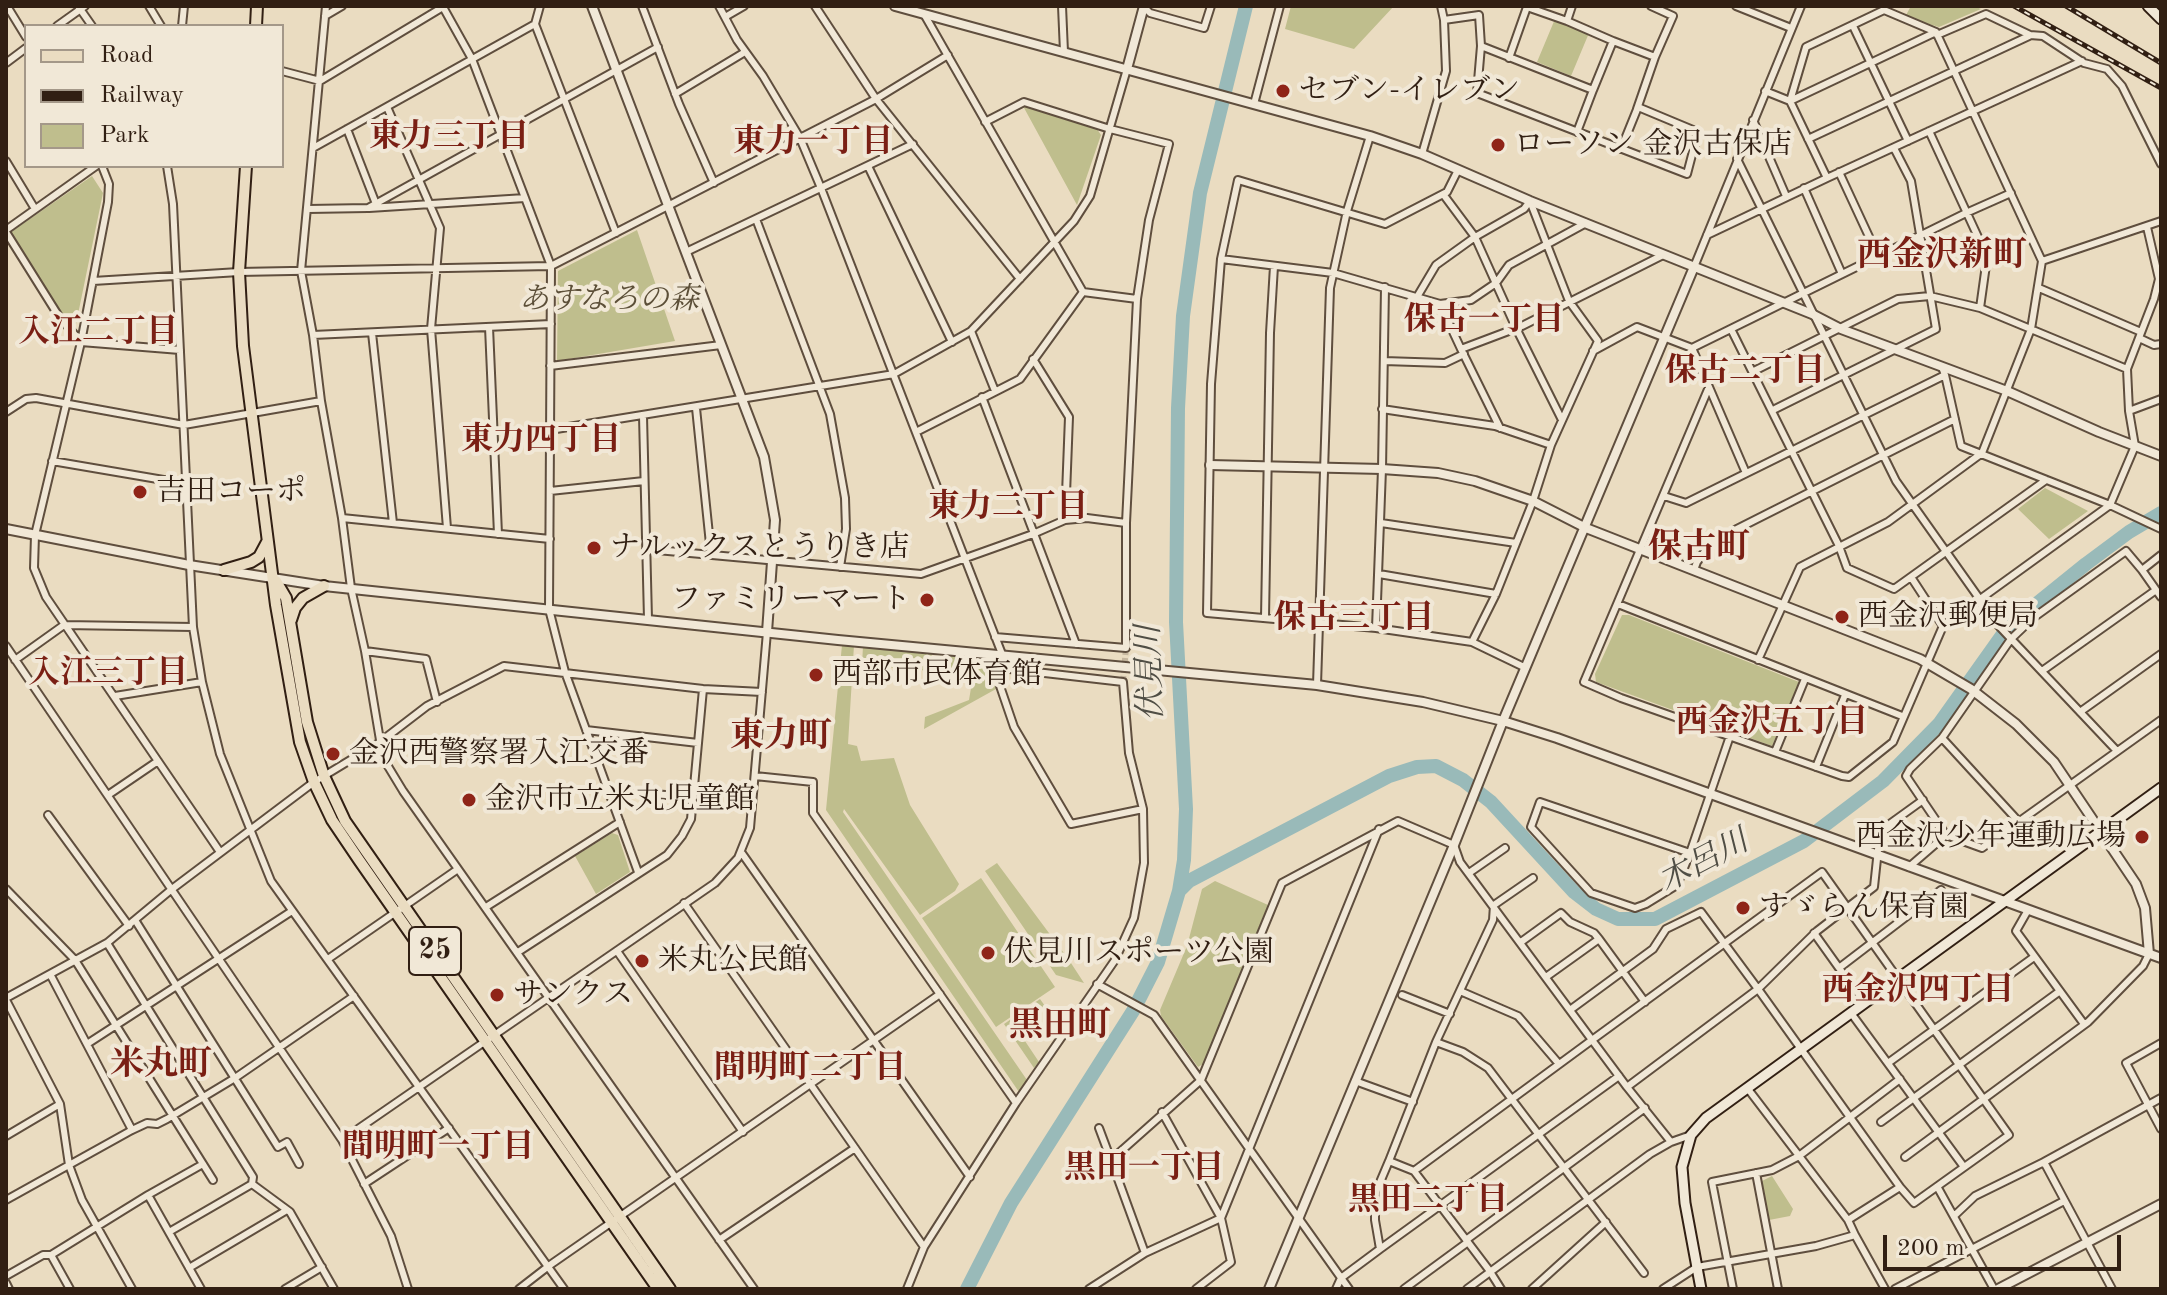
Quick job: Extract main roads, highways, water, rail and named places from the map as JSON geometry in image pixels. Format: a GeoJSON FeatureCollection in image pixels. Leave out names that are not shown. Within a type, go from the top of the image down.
{"type":"FeatureCollection","features":[{"type":"Feature","properties":{"kind":"main road"},"geometry":{"type":"LineString","coordinates":[[2148,6],[2161,19]]}},
{"type":"Feature","properties":{"kind":"main road","name":"25"},"geometry":{"type":"LineString","coordinates":[[246,168],[239,272],[250,412],[267,542],[275,579],[276,605],[300,742],[319,779]]}},
{"type":"Feature","properties":{"kind":"main road"},"geometry":{"type":"LineString","coordinates":[[224,570],[259,557],[267,542]]}},
{"type":"Feature","properties":{"kind":"main road","name":"25"},"geometry":{"type":"LineString","coordinates":[[275,579],[286,598],[307,722],[319,779],[332,820],[400,909],[616,1220],[670,1289]]}},
{"type":"Feature","properties":{"kind":"main road"},"geometry":{"type":"LineString","coordinates":[[291,622],[295,608],[303,598],[324,586]]}},
{"type":"Feature","properties":{"kind":"main road"},"geometry":{"type":"LineString","coordinates":[[1701,1289],[1682,1167],[1691,1135],[1706,1118],[2161,788]]}},
{"type":"Feature","properties":{"kind":"main road","name":"25"},"geometry":{"type":"LineString","coordinates":[[616,1220],[658,1289]]}},
{"type":"Feature","properties":{"kind":"waterway","name":"伏見川"},"geometry":{"type":"LineString","coordinates":[[967,1289],[1011,1203],[1133,1011],[1158,962],[1179,891],[1186,809],[1176,622],[1178,408],[1183,316],[1200,193],[1246,6]]}},
{"type":"Feature","properties":{"kind":"waterway","name":"木呂川"},"geometry":{"type":"LineString","coordinates":[[1179,891],[1189,881],[1389,776],[1417,767],[1436,766],[1463,780],[1491,802],[1574,892],[1596,909],[1618,919],[1655,919],[1804,841],[1883,781],[1939,724],[2008,627],[2086,564],[2161,513]]}},
{"type":"Feature","properties":{"kind":"tunnel"},"geometry":{"type":"LineString","coordinates":[[1123,682],[1126,648]]}},
{"type":"Feature","properties":{"kind":"railway"},"geometry":{"type":"LineString","coordinates":[[2014,6],[2161,88]]}},
{"type":"Feature","properties":{"kind":"railway"},"geometry":{"type":"LineString","coordinates":[[2066,6],[2161,63]]}},
{"type":"Feature","properties":{"kind":"place","name":"セブン-イレブン"},"geometry":{"type":"Point","coordinates":[1283,91]}},
{"type":"Feature","properties":{"kind":"place","name":"ローソン 金沢古保店"},"geometry":{"type":"Point","coordinates":[1498,145]}},
{"type":"Feature","properties":{"kind":"place","name":"吉田コーポ"},"geometry":{"type":"Point","coordinates":[140,492]}},
{"type":"Feature","properties":{"kind":"place","name":"ナルックスとうりき店"},"geometry":{"type":"Point","coordinates":[594,548]}},
{"type":"Feature","properties":{"kind":"place","name":"ファミリーマート"},"geometry":{"type":"Point","coordinates":[927,600]}},
{"type":"Feature","properties":{"kind":"place","name":"西金沢郵便局"},"geometry":{"type":"Point","coordinates":[1842,617]}},
{"type":"Feature","properties":{"kind":"place","name":"西部市民体育館"},"geometry":{"type":"Point","coordinates":[816,675]}},
{"type":"Feature","properties":{"kind":"place","name":"金沢西警察署入江交番"},"geometry":{"type":"Point","coordinates":[333,754]}},
{"type":"Feature","properties":{"kind":"place","name":"金沢市立米丸児童館"},"geometry":{"type":"Point","coordinates":[469,800]}},
{"type":"Feature","properties":{"kind":"place","name":"西金沢少年運動広場"},"geometry":{"type":"Point","coordinates":[2142,837]}},
{"type":"Feature","properties":{"kind":"place","name":"すゞらん保育園"},"geometry":{"type":"Point","coordinates":[1743,908]}},
{"type":"Feature","properties":{"kind":"place","name":"伏見川スポーツ公園"},"geometry":{"type":"Point","coordinates":[988,953]}},
{"type":"Feature","properties":{"kind":"place","name":"米丸公民館"},"geometry":{"type":"Point","coordinates":[642,961]}},
{"type":"Feature","properties":{"kind":"place","name":"サンクス"},"geometry":{"type":"Point","coordinates":[497,995]}},
{"type":"Feature","properties":{"kind":"district","name":"東力三丁目"},"geometry":{"type":"Point","coordinates":[449,138]}},
{"type":"Feature","properties":{"kind":"district","name":"東力一丁目"},"geometry":{"type":"Point","coordinates":[813,143]}},
{"type":"Feature","properties":{"kind":"district","name":"西金沢新町"},"geometry":{"type":"Point","coordinates":[1942,256]}},
{"type":"Feature","properties":{"kind":"district","name":"保古一丁目"},"geometry":{"type":"Point","coordinates":[1484,321]}},
{"type":"Feature","properties":{"kind":"district","name":"入江二丁目"},"geometry":{"type":"Point","coordinates":[98,333]}},
{"type":"Feature","properties":{"kind":"district","name":"保古二丁目"},"geometry":{"type":"Point","coordinates":[1745,372]}},
{"type":"Feature","properties":{"kind":"district","name":"東力四丁目"},"geometry":{"type":"Point","coordinates":[541,441]}},
{"type":"Feature","properties":{"kind":"district","name":"東力二丁目"},"geometry":{"type":"Point","coordinates":[1008,508]}},
{"type":"Feature","properties":{"kind":"district","name":"保古町"},"geometry":{"type":"Point","coordinates":[1699,548]}},
{"type":"Feature","properties":{"kind":"district","name":"保古三丁目"},"geometry":{"type":"Point","coordinates":[1354,619]}},
{"type":"Feature","properties":{"kind":"district","name":"入江三丁目"},"geometry":{"type":"Point","coordinates":[108,674]}},
{"type":"Feature","properties":{"kind":"district","name":"西金沢五丁目"},"geometry":{"type":"Point","coordinates":[1772,723]}},
{"type":"Feature","properties":{"kind":"district","name":"東力町"},"geometry":{"type":"Point","coordinates":[781,737]}},
{"type":"Feature","properties":{"kind":"district","name":"西金沢四丁目"},"geometry":{"type":"Point","coordinates":[1918,991]}},
{"type":"Feature","properties":{"kind":"district","name":"黒田町"},"geometry":{"type":"Point","coordinates":[1060,1026]}},
{"type":"Feature","properties":{"kind":"district","name":"米丸町"},"geometry":{"type":"Point","coordinates":[161,1065]}},
{"type":"Feature","properties":{"kind":"district","name":"間明町二丁目"},"geometry":{"type":"Point","coordinates":[810,1069]}},
{"type":"Feature","properties":{"kind":"district","name":"間明町一丁目"},"geometry":{"type":"Point","coordinates":[438,1148]}},
{"type":"Feature","properties":{"kind":"district","name":"黒田一丁目"},"geometry":{"type":"Point","coordinates":[1144,1169]}},
{"type":"Feature","properties":{"kind":"district","name":"黒田二丁目"},"geometry":{"type":"Point","coordinates":[1428,1201]}},
{"type":"Feature","properties":{"kind":"park label","name":"あすなろの森"},"geometry":{"type":"Point","coordinates":[609,300]}}]}
